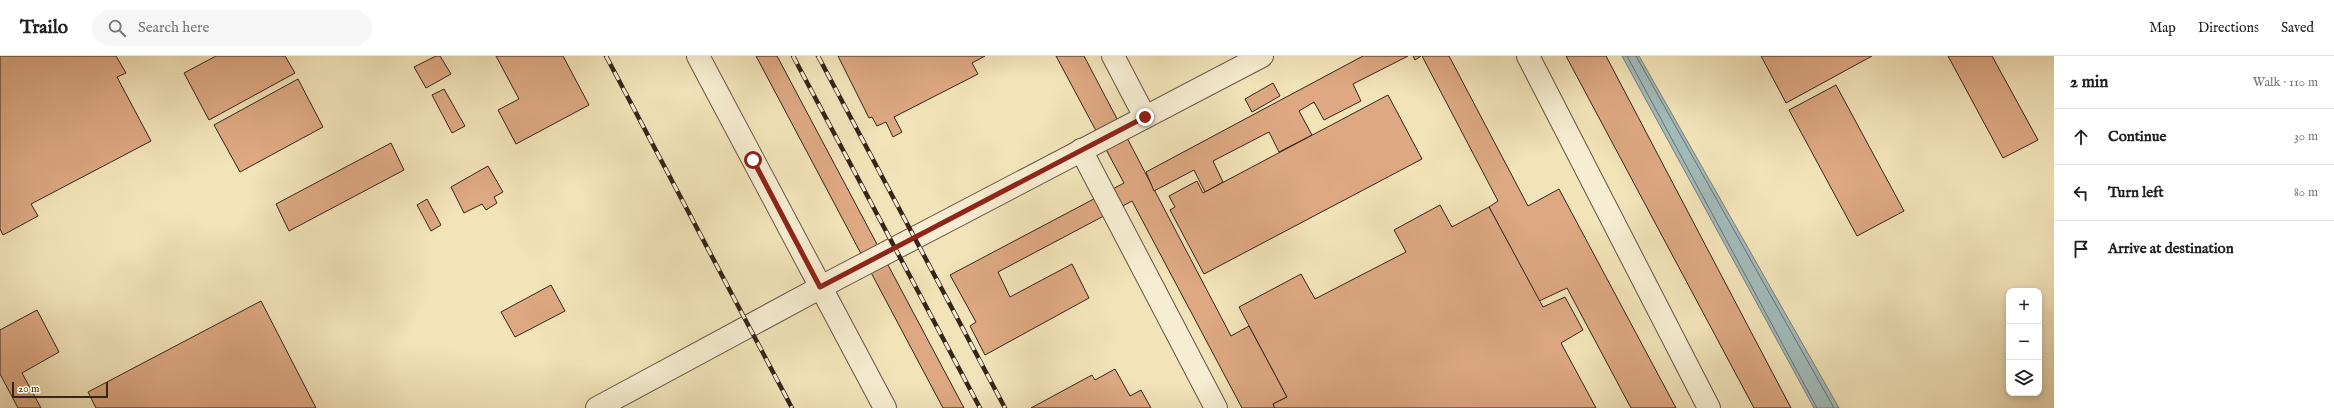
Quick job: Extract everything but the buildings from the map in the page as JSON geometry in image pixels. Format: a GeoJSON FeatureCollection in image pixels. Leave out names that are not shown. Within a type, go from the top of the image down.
{"type":"FeatureCollection","features":[{"type":"Feature","properties":{"kind":"lane"},"geometry":{"type":"LineString","coordinates":[[698,56],[885,408]]}},
{"type":"Feature","properties":{"kind":"lane"},"geometry":{"type":"LineString","coordinates":[[1113,56],[1145,117]]}},
{"type":"Feature","properties":{"kind":"lane"},"geometry":{"type":"LineString","coordinates":[[598,408],[820,287],[1262,56]]}},
{"type":"Feature","properties":{"kind":"lane"},"geometry":{"type":"LineString","coordinates":[[1528,56],[1709,408]]}},
{"type":"Feature","properties":{"kind":"lane"},"geometry":{"type":"LineString","coordinates":[[1081,150],[1216,408]]}},
{"type":"Feature","properties":{"kind":"water"},"geometry":{"type":"Polygon","coordinates":[[[1622,56],[1639,56],[1839,408],[1814,408],[1622,56]]]}},
{"type":"Feature","properties":{"kind":"railway"},"geometry":{"type":"LineString","coordinates":[[606,56],[792,408]]}},
{"type":"Feature","properties":{"kind":"railway"},"geometry":{"type":"LineString","coordinates":[[793,56],[980,408]]}},
{"type":"Feature","properties":{"kind":"railway"},"geometry":{"type":"LineString","coordinates":[[818,56],[1005,408]]}},
{"type":"Feature","properties":{"kind":"route"},"geometry":{"type":"LineString","coordinates":[[753,160],[820,287],[1145,117]]}}]}
